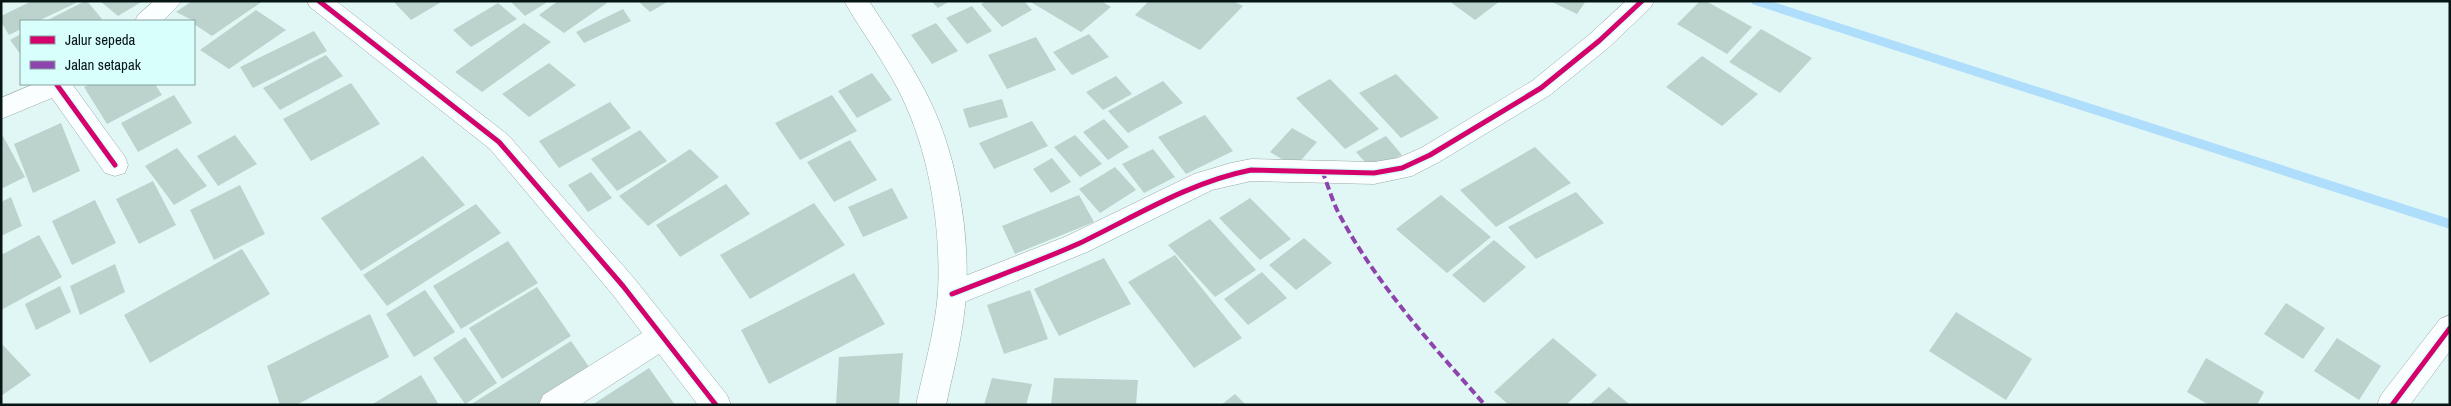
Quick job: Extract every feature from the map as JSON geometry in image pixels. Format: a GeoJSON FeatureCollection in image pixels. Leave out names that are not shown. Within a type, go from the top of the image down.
{"type":"FeatureCollection","features":[{"type":"Feature","properties":{"kind":"street"},"geometry":{"type":"LineString","coordinates":[[148,20],[170,1]]}},
{"type":"Feature","properties":{"kind":"street"},"geometry":{"type":"LineString","coordinates":[[320,1],[499,142],[623,286],[716,405]]}},
{"type":"Feature","properties":{"kind":"street"},"geometry":{"type":"LineString","coordinates":[[856,1],[895,60],[920,106],[938,160],[951,248],[952,294],[944,348],[930,405]]}},
{"type":"Feature","properties":{"kind":"street"},"geometry":{"type":"LineString","coordinates":[[952,294],[1077,244],[1204,182],[1231,174],[1251,170],[1374,173],[1402,168],[1430,155],[1541,88],[1599,41],[1642,1]]}},
{"type":"Feature","properties":{"kind":"street"},"geometry":{"type":"LineString","coordinates":[[1,109],[56,85]]}},
{"type":"Feature","properties":{"kind":"street"},"geometry":{"type":"LineString","coordinates":[[59,85],[115,165]]}},
{"type":"Feature","properties":{"kind":"street"},"geometry":{"type":"LineString","coordinates":[[2392,405],[2450,328]]}},
{"type":"Feature","properties":{"kind":"street"},"geometry":{"type":"LineString","coordinates":[[554,405],[661,337]]}},
{"type":"Feature","properties":{"kind":"building"},"geometry":{"type":"Polygon","coordinates":[[[32,1],[75,1],[76,3],[40,20],[20,20],[20,30],[9,35],[1,22],[1,16],[32,1]]]}},
{"type":"Feature","properties":{"kind":"building"},"geometry":{"type":"Polygon","coordinates":[[[85,1],[102,19],[100,20],[48,20],[85,1]]]}},
{"type":"Feature","properties":{"kind":"building"},"geometry":{"type":"Polygon","coordinates":[[[100,1],[143,1],[118,16],[100,1]]]}},
{"type":"Feature","properties":{"kind":"building"},"geometry":{"type":"Polygon","coordinates":[[[192,1],[263,1],[212,36],[195,25],[195,20],[176,12],[192,1]]]}},
{"type":"Feature","properties":{"kind":"building"},"geometry":{"type":"Polygon","coordinates":[[[393,1],[443,1],[411,20],[393,1]]]}},
{"type":"Feature","properties":{"kind":"building"},"geometry":{"type":"Polygon","coordinates":[[[512,1],[549,1],[525,16],[512,1]]]}},
{"type":"Feature","properties":{"kind":"building"},"geometry":{"type":"Polygon","coordinates":[[[558,1],[605,1],[607,3],[564,33],[539,15],[558,1]]]}},
{"type":"Feature","properties":{"kind":"building"},"geometry":{"type":"Polygon","coordinates":[[[638,1],[669,1],[650,12],[638,1]]]}},
{"type":"Feature","properties":{"kind":"building"},"geometry":{"type":"Polygon","coordinates":[[[931,1],[950,1],[938,8],[931,1]]]}},
{"type":"Feature","properties":{"kind":"building"},"geometry":{"type":"Polygon","coordinates":[[[986,1],[1024,1],[1032,10],[1002,27],[981,4],[986,1]]]}},
{"type":"Feature","properties":{"kind":"building"},"geometry":{"type":"Polygon","coordinates":[[[1029,1],[1101,1],[1111,7],[1081,32],[1029,1]]]}},
{"type":"Feature","properties":{"kind":"building"},"geometry":{"type":"Polygon","coordinates":[[[1149,1],[1233,1],[1243,6],[1200,50],[1135,15],[1149,1]]]}},
{"type":"Feature","properties":{"kind":"building"},"geometry":{"type":"Polygon","coordinates":[[[1449,1],[1500,1],[1475,20],[1449,1]]]}},
{"type":"Feature","properties":{"kind":"building"},"geometry":{"type":"Polygon","coordinates":[[[1550,1],[1586,1],[1577,14],[1550,1]]]}},
{"type":"Feature","properties":{"kind":"building"},"geometry":{"type":"Polygon","coordinates":[[[1700,1],[1706,1],[1752,27],[1727,54],[1677,24],[1700,1]]]}},
{"type":"Feature","properties":{"kind":"building"},"geometry":{"type":"Polygon","coordinates":[[[498,3],[517,19],[471,47],[453,30],[498,3]]]}},
{"type":"Feature","properties":{"kind":"building"},"geometry":{"type":"Polygon","coordinates":[[[972,6],[992,31],[967,44],[946,18],[972,6]]]}},
{"type":"Feature","properties":{"kind":"building"},"geometry":{"type":"Polygon","coordinates":[[[623,9],[631,21],[584,43],[576,32],[623,9]]]}},
{"type":"Feature","properties":{"kind":"building"},"geometry":{"type":"Polygon","coordinates":[[[256,10],[286,30],[229,69],[200,50],[256,10]]]}},
{"type":"Feature","properties":{"kind":"building"},"geometry":{"type":"Polygon","coordinates":[[[524,23],[551,42],[482,92],[455,72],[524,23]]]}},
{"type":"Feature","properties":{"kind":"building"},"geometry":{"type":"Polygon","coordinates":[[[936,23],[958,51],[932,64],[911,35],[936,23]]]}},
{"type":"Feature","properties":{"kind":"building"},"geometry":{"type":"Polygon","coordinates":[[[1761,29],[1812,58],[1780,93],[1729,62],[1761,29]]]}},
{"type":"Feature","properties":{"kind":"building"},"geometry":{"type":"Polygon","coordinates":[[[314,31],[327,51],[253,88],[240,67],[314,31]]]}},
{"type":"Feature","properties":{"kind":"building"},"geometry":{"type":"Polygon","coordinates":[[[1089,34],[1109,57],[1072,75],[1053,52],[1089,34]]]}},
{"type":"Feature","properties":{"kind":"building"},"geometry":{"type":"Polygon","coordinates":[[[20,35],[20,54],[10,40],[20,35]]]}},
{"type":"Feature","properties":{"kind":"building"},"geometry":{"type":"Polygon","coordinates":[[[1036,37],[1056,70],[1007,89],[988,55],[1036,37]]]}},
{"type":"Feature","properties":{"kind":"building"},"geometry":{"type":"Polygon","coordinates":[[[326,55],[343,76],[280,110],[263,88],[326,55]]]}},
{"type":"Feature","properties":{"kind":"building"},"geometry":{"type":"Polygon","coordinates":[[[1702,56],[1758,94],[1722,126],[1666,87],[1702,56]]]}},
{"type":"Feature","properties":{"kind":"building"},"geometry":{"type":"Polygon","coordinates":[[[549,63],[576,85],[529,117],[502,94],[549,63]]]}},
{"type":"Feature","properties":{"kind":"building"},"geometry":{"type":"Polygon","coordinates":[[[872,73],[892,100],[857,118],[838,91],[872,73]]]}},
{"type":"Feature","properties":{"kind":"building"},"geometry":{"type":"Polygon","coordinates":[[[1396,74],[1439,118],[1401,138],[1359,93],[1396,74]]]}},
{"type":"Feature","properties":{"kind":"building"},"geometry":{"type":"Polygon","coordinates":[[[1116,76],[1132,94],[1103,110],[1086,92],[1116,76]]]}},
{"type":"Feature","properties":{"kind":"building"},"geometry":{"type":"Polygon","coordinates":[[[1330,79],[1379,129],[1345,149],[1296,98],[1330,79]]]}},
{"type":"Feature","properties":{"kind":"building"},"geometry":{"type":"Polygon","coordinates":[[[1163,81],[1183,103],[1128,133],[1108,111],[1163,81]]]}},
{"type":"Feature","properties":{"kind":"building"},"geometry":{"type":"Polygon","coordinates":[[[351,83],[380,124],[311,161],[283,119],[351,83]]]}},
{"type":"Feature","properties":{"kind":"building"},"geometry":{"type":"Polygon","coordinates":[[[88,85],[156,85],[162,95],[107,124],[84,87],[88,85]]]}},
{"type":"Feature","properties":{"kind":"building"},"geometry":{"type":"Polygon","coordinates":[[[174,95],[192,123],[138,152],[121,123],[174,95]]]}},
{"type":"Feature","properties":{"kind":"building"},"geometry":{"type":"Polygon","coordinates":[[[832,95],[857,131],[800,160],[775,123],[832,95]]]}},
{"type":"Feature","properties":{"kind":"building"},"geometry":{"type":"Polygon","coordinates":[[[1002,99],[1008,117],[969,128],[963,109],[1002,99]]]}},
{"type":"Feature","properties":{"kind":"building"},"geometry":{"type":"Polygon","coordinates":[[[610,102],[631,128],[559,168],[539,141],[610,102]]]}},
{"type":"Feature","properties":{"kind":"building"},"geometry":{"type":"Polygon","coordinates":[[[1205,115],[1233,151],[1186,174],[1158,137],[1205,115]]]}},
{"type":"Feature","properties":{"kind":"building"},"geometry":{"type":"Polygon","coordinates":[[[1104,119],[1129,147],[1108,160],[1083,132],[1104,119]]]}},
{"type":"Feature","properties":{"kind":"building"},"geometry":{"type":"Polygon","coordinates":[[[1032,121],[1048,146],[994,169],[979,143],[1032,121]]]}},
{"type":"Feature","properties":{"kind":"building"},"geometry":{"type":"Polygon","coordinates":[[[61,123],[80,171],[33,193],[14,144],[61,123]]]}},
{"type":"Feature","properties":{"kind":"building"},"geometry":{"type":"Polygon","coordinates":[[[1292,128],[1317,142],[1295,167],[1270,152],[1292,128]]]}},
{"type":"Feature","properties":{"kind":"building"},"geometry":{"type":"Polygon","coordinates":[[[640,130],[667,161],[617,191],[591,159],[640,130]]]}},
{"type":"Feature","properties":{"kind":"building"},"geometry":{"type":"Polygon","coordinates":[[[235,135],[257,164],[218,186],[197,156],[235,135]]]}},
{"type":"Feature","properties":{"kind":"building"},"geometry":{"type":"Polygon","coordinates":[[[1075,135],[1102,164],[1080,177],[1054,147],[1075,135]]]}},
{"type":"Feature","properties":{"kind":"building"},"geometry":{"type":"Polygon","coordinates":[[[3,136],[25,177],[1,189],[1,137],[3,136]]]}},
{"type":"Feature","properties":{"kind":"building"},"geometry":{"type":"Polygon","coordinates":[[[1386,136],[1402,155],[1372,170],[1356,152],[1386,136]]]}},
{"type":"Feature","properties":{"kind":"building"},"geometry":{"type":"Polygon","coordinates":[[[850,140],[877,180],[834,202],[807,162],[850,140]]]}},
{"type":"Feature","properties":{"kind":"building"},"geometry":{"type":"Polygon","coordinates":[[[1535,147],[1571,183],[1496,227],[1460,190],[1535,147]]]}},
{"type":"Feature","properties":{"kind":"building"},"geometry":{"type":"Polygon","coordinates":[[[177,148],[207,186],[174,205],[145,166],[177,148]]]}},
{"type":"Feature","properties":{"kind":"building"},"geometry":{"type":"Polygon","coordinates":[[[690,149],[719,177],[648,226],[619,196],[690,149]]]}},
{"type":"Feature","properties":{"kind":"building"},"geometry":{"type":"Polygon","coordinates":[[[1153,149],[1175,177],[1144,193],[1122,164],[1153,149]]]}},
{"type":"Feature","properties":{"kind":"building"},"geometry":{"type":"Polygon","coordinates":[[[423,156],[465,205],[361,271],[321,218],[423,156]]]}},
{"type":"Feature","properties":{"kind":"building"},"geometry":{"type":"Polygon","coordinates":[[[1052,158],[1071,182],[1051,193],[1033,169],[1052,158]]]}},
{"type":"Feature","properties":{"kind":"building"},"geometry":{"type":"Polygon","coordinates":[[[1115,167],[1136,190],[1100,213],[1079,189],[1115,167]]]}},
{"type":"Feature","properties":{"kind":"building"},"geometry":{"type":"Polygon","coordinates":[[[591,172],[612,198],[588,212],[568,185],[591,172]]]}},
{"type":"Feature","properties":{"kind":"building"},"geometry":{"type":"Polygon","coordinates":[[[153,181],[176,225],[139,244],[116,199],[153,181]]]}},
{"type":"Feature","properties":{"kind":"building"},"geometry":{"type":"Polygon","coordinates":[[[726,184],[750,214],[680,257],[656,225],[726,184]]]}},
{"type":"Feature","properties":{"kind":"building"},"geometry":{"type":"Polygon","coordinates":[[[240,185],[265,234],[214,260],[190,210],[240,185]]]}},
{"type":"Feature","properties":{"kind":"building"},"geometry":{"type":"Polygon","coordinates":[[[892,188],[908,218],[863,237],[848,207],[892,188]]]}},
{"type":"Feature","properties":{"kind":"building"},"geometry":{"type":"Polygon","coordinates":[[[1576,192],[1604,223],[1536,259],[1508,227],[1576,192]]]}},
{"type":"Feature","properties":{"kind":"building"},"geometry":{"type":"Polygon","coordinates":[[[1079,195],[1094,222],[1015,254],[1002,226],[1079,195]]]}},
{"type":"Feature","properties":{"kind":"building"},"geometry":{"type":"Polygon","coordinates":[[[1441,195],[1491,237],[1447,273],[1396,229],[1441,195]]]}},
{"type":"Feature","properties":{"kind":"building"},"geometry":{"type":"Polygon","coordinates":[[[11,197],[22,226],[1,236],[1,202],[11,197]]]}},
{"type":"Feature","properties":{"kind":"building"},"geometry":{"type":"Polygon","coordinates":[[[1250,198],[1291,239],[1260,260],[1219,218],[1250,198]]]}},
{"type":"Feature","properties":{"kind":"building"},"geometry":{"type":"Polygon","coordinates":[[[95,200],[116,243],[72,265],[52,221],[95,200]]]}},
{"type":"Feature","properties":{"kind":"building"},"geometry":{"type":"Polygon","coordinates":[[[814,203],[845,245],[750,299],[720,255],[814,203]]]}},
{"type":"Feature","properties":{"kind":"building"},"geometry":{"type":"Polygon","coordinates":[[[476,204],[501,233],[387,306],[363,275],[476,204]]]}},
{"type":"Feature","properties":{"kind":"building"},"geometry":{"type":"Polygon","coordinates":[[[1210,219],[1256,270],[1215,297],[1168,245],[1210,219]]]}},
{"type":"Feature","properties":{"kind":"building"},"geometry":{"type":"Polygon","coordinates":[[[39,235],[62,277],[1,310],[1,255],[39,235]]]}},
{"type":"Feature","properties":{"kind":"building"},"geometry":{"type":"Polygon","coordinates":[[[1304,238],[1332,263],[1296,290],[1269,265],[1304,238]]]}},
{"type":"Feature","properties":{"kind":"building"},"geometry":{"type":"Polygon","coordinates":[[[1494,240],[1526,267],[1484,303],[1452,275],[1494,240]]]}},
{"type":"Feature","properties":{"kind":"building"},"geometry":{"type":"Polygon","coordinates":[[[508,241],[538,283],[461,329],[433,286],[508,241]]]}},
{"type":"Feature","properties":{"kind":"building"},"geometry":{"type":"Polygon","coordinates":[[[242,249],[270,294],[150,363],[124,315],[242,249]]]}},
{"type":"Feature","properties":{"kind":"building"},"geometry":{"type":"Polygon","coordinates":[[[1175,255],[1242,338],[1194,368],[1128,282],[1175,255]]]}},
{"type":"Feature","properties":{"kind":"building"},"geometry":{"type":"Polygon","coordinates":[[[1104,258],[1131,304],[1059,336],[1034,289],[1104,258]]]}},
{"type":"Feature","properties":{"kind":"building"},"geometry":{"type":"Polygon","coordinates":[[[115,264],[125,292],[80,315],[70,286],[115,264]]]}},
{"type":"Feature","properties":{"kind":"building"},"geometry":{"type":"Polygon","coordinates":[[[1262,272],[1287,298],[1248,325],[1224,299],[1262,272]]]}},
{"type":"Feature","properties":{"kind":"building"},"geometry":{"type":"Polygon","coordinates":[[[854,273],[885,324],[769,384],[741,330],[854,273]]]}},
{"type":"Feature","properties":{"kind":"building"},"geometry":{"type":"Polygon","coordinates":[[[60,286],[71,312],[36,330],[25,304],[60,286]]]}},
{"type":"Feature","properties":{"kind":"building"},"geometry":{"type":"Polygon","coordinates":[[[537,287],[571,336],[502,379],[469,328],[537,287]]]}},
{"type":"Feature","properties":{"kind":"building"},"geometry":{"type":"Polygon","coordinates":[[[425,290],[455,332],[414,357],[386,314],[425,290]]]}},
{"type":"Feature","properties":{"kind":"building"},"geometry":{"type":"Polygon","coordinates":[[[1030,290],[1048,339],[1004,354],[987,305],[1030,290]]]}},
{"type":"Feature","properties":{"kind":"building"},"geometry":{"type":"Polygon","coordinates":[[[2286,303],[2325,328],[2303,359],[2264,334],[2286,303]]]}},
{"type":"Feature","properties":{"kind":"building"},"geometry":{"type":"Polygon","coordinates":[[[1956,312],[2032,359],[2006,400],[1929,351],[1956,312]]]}},
{"type":"Feature","properties":{"kind":"building"},"geometry":{"type":"Polygon","coordinates":[[[370,314],[389,357],[296,405],[280,405],[267,366],[370,314]]]}},
{"type":"Feature","properties":{"kind":"building"},"geometry":{"type":"Polygon","coordinates":[[[465,337],[497,383],[465,404],[433,358],[465,337]]]}},
{"type":"Feature","properties":{"kind":"building"},"geometry":{"type":"Polygon","coordinates":[[[1553,338],[1597,375],[1566,405],[1509,405],[1494,392],[1553,338]]]}},
{"type":"Feature","properties":{"kind":"building"},"geometry":{"type":"Polygon","coordinates":[[[2337,338],[2381,366],[2359,400],[2314,371],[2337,338]]]}},
{"type":"Feature","properties":{"kind":"building"},"geometry":{"type":"Polygon","coordinates":[[[571,341],[594,374],[546,405],[470,405],[571,341]]]}},
{"type":"Feature","properties":{"kind":"building"},"geometry":{"type":"Polygon","coordinates":[[[1,343],[31,375],[1,396],[1,343]]]}},
{"type":"Feature","properties":{"kind":"building"},"geometry":{"type":"Polygon","coordinates":[[[903,353],[899,405],[836,405],[839,357],[903,353]]]}},
{"type":"Feature","properties":{"kind":"building"},"geometry":{"type":"Polygon","coordinates":[[[2206,358],[2264,392],[2257,405],[2209,405],[2187,392],[2206,358]]]}},
{"type":"Feature","properties":{"kind":"building"},"geometry":{"type":"Polygon","coordinates":[[[649,368],[675,405],[592,405],[649,368]]]}},
{"type":"Feature","properties":{"kind":"building"},"geometry":{"type":"Polygon","coordinates":[[[421,375],[439,405],[371,405],[421,375]]]}},
{"type":"Feature","properties":{"kind":"building"},"geometry":{"type":"Polygon","coordinates":[[[992,378],[1032,384],[1026,405],[984,405],[992,378]]]}},
{"type":"Feature","properties":{"kind":"building"},"geometry":{"type":"Polygon","coordinates":[[[1054,378],[1138,380],[1136,405],[1051,405],[1054,378]]]}},
{"type":"Feature","properties":{"kind":"building"},"geometry":{"type":"Polygon","coordinates":[[[1609,387],[1630,405],[1589,405],[1609,387]]]}},
{"type":"Feature","properties":{"kind":"building"},"geometry":{"type":"Polygon","coordinates":[[[1235,394],[1246,405],[1221,405],[1235,394]]]}},
{"type":"Feature","properties":{"kind":"waterway"},"geometry":{"type":"LineString","coordinates":[[1756,1],[2450,224]]}},
{"type":"Feature","properties":{"kind":"marked path"},"geometry":{"type":"LineString","coordinates":[[1322,171],[1339,214],[1370,265],[1406,314],[1485,405]]}},
{"type":"Feature","properties":{"kind":"cycle path"},"geometry":{"type":"LineString","coordinates":[[319,1],[499,142],[623,286],[716,405]]}},
{"type":"Feature","properties":{"kind":"cycle path"},"geometry":{"type":"LineString","coordinates":[[952,294],[1077,244],[1204,182],[1231,174],[1251,170],[1374,173],[1402,168],[1430,155],[1541,88],[1599,41],[1642,1]]}},
{"type":"Feature","properties":{"kind":"cycle path"},"geometry":{"type":"LineString","coordinates":[[57,85],[115,165]]}},
{"type":"Feature","properties":{"kind":"cycle path"},"geometry":{"type":"LineString","coordinates":[[2392,405],[2450,328]]}}]}
